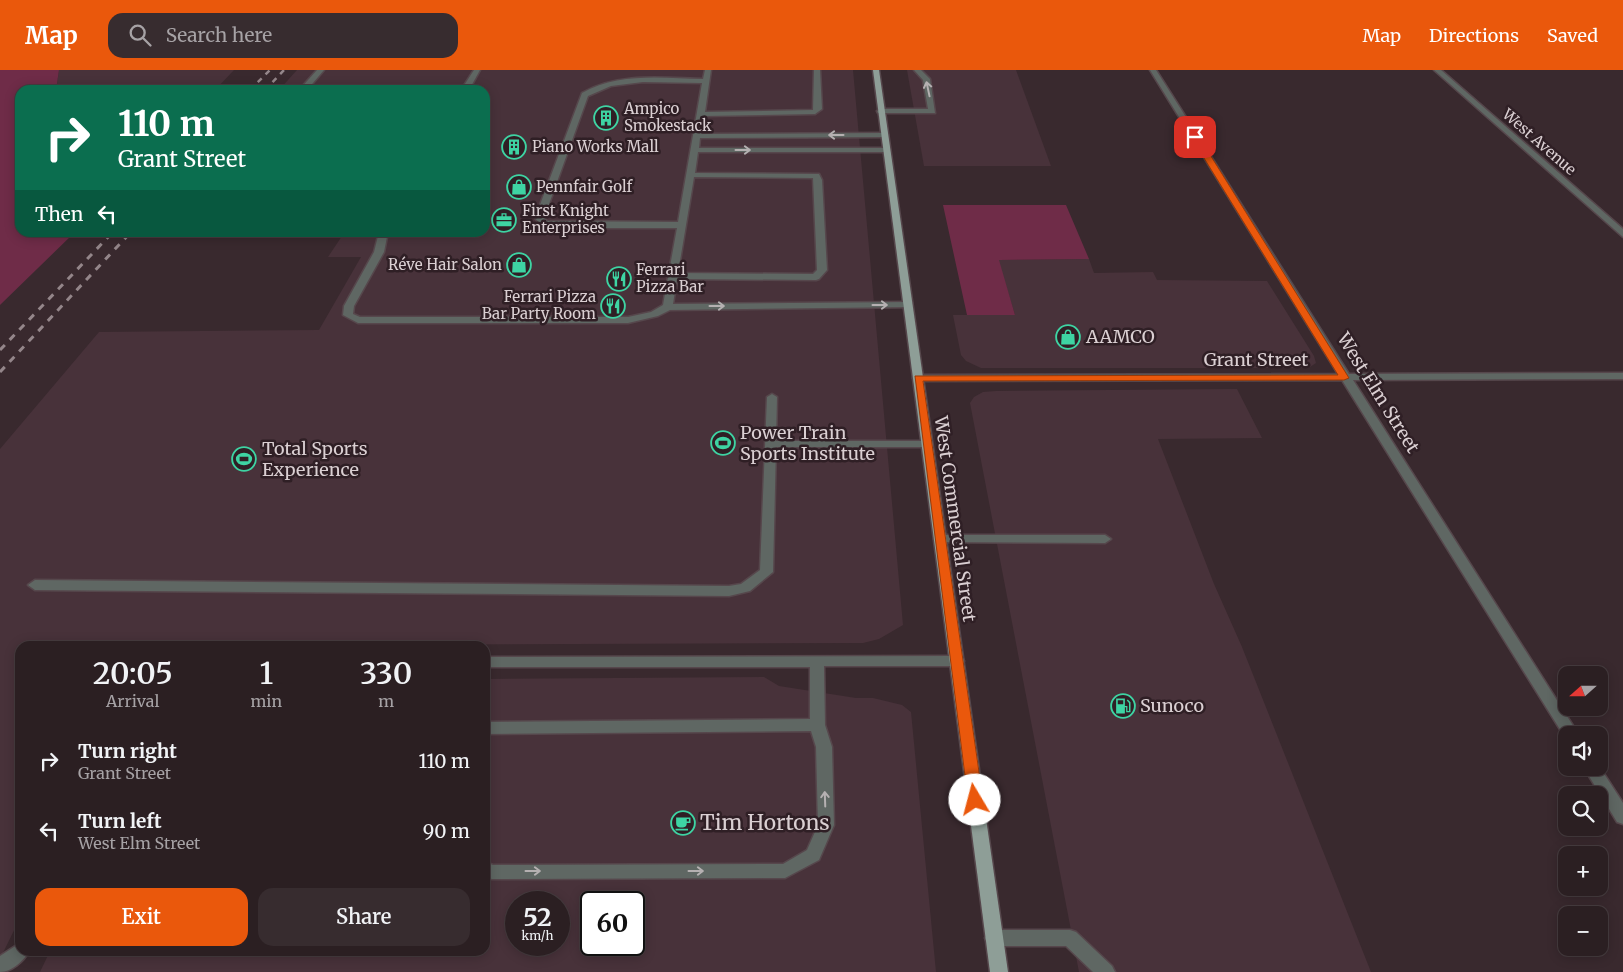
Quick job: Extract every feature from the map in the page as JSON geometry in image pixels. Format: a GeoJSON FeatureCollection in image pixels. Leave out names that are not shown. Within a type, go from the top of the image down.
{"type":"FeatureCollection","features":[{"type":"Feature","properties":{"kind":"main road","name":"West Commercial Street"},"geometry":{"type":"LineString","coordinates":[[876,70],[999,972]]}},
{"type":"Feature","properties":{"kind":"street"},"geometry":{"type":"LineString","coordinates":[[307,85],[320,70]]}},
{"type":"Feature","properties":{"kind":"street"},"geometry":{"type":"LineString","coordinates":[[468,85],[477,70]]}},
{"type":"Feature","properties":{"kind":"street"},"geometry":{"type":"LineString","coordinates":[[668,306],[708,70]]}},
{"type":"Feature","properties":{"kind":"street"},"geometry":{"type":"LineString","coordinates":[[700,114],[815,112],[818,109],[817,70]]}},
{"type":"Feature","properties":{"kind":"street"},"geometry":{"type":"LineString","coordinates":[[881,111],[932,111],[926,79],[917,70]]}},
{"type":"Feature","properties":{"kind":"street","name":"West Elm Street"},"geometry":{"type":"LineString","coordinates":[[1153,70],[1344,378],[1565,726]]}},
{"type":"Feature","properties":{"kind":"street","name":"West Avenue"},"geometry":{"type":"LineString","coordinates":[[1437,70],[1623,234]]}},
{"type":"Feature","properties":{"kind":"street"},"geometry":{"type":"LineString","coordinates":[[682,225],[558,225],[544,223],[539,218],[585,95],[591,90],[611,84],[628,82],[706,81]]}},
{"type":"Feature","properties":{"kind":"street"},"geometry":{"type":"LineString","coordinates":[[696,136],[884,135]]}},
{"type":"Feature","properties":{"kind":"street"},"geometry":{"type":"LineString","coordinates":[[694,150],[886,150]]}},
{"type":"Feature","properties":{"kind":"street"},"geometry":{"type":"LineString","coordinates":[[674,276],[816,277],[822,270],[818,180],[816,176],[690,175]]}},
{"type":"Feature","properties":{"kind":"street"},"geometry":{"type":"LineString","coordinates":[[383,237],[379,252],[349,306],[348,315],[358,320],[628,320],[654,314],[668,306],[908,306]]}},
{"type":"Feature","properties":{"kind":"street","name":"Grant Street"},"geometry":{"type":"LineString","coordinates":[[918,378],[1623,376]]}},
{"type":"Feature","properties":{"kind":"street"},"geometry":{"type":"LineString","coordinates":[[35,585],[729,591],[745,588],[766,572],[772,397]]}},
{"type":"Feature","properties":{"kind":"street"},"geometry":{"type":"LineString","coordinates":[[770,444],[926,444]]}},
{"type":"Feature","properties":{"kind":"street"},"geometry":{"type":"LineString","coordinates":[[940,539],[1105,539]]}},
{"type":"Feature","properties":{"kind":"street"},"geometry":{"type":"LineString","coordinates":[[490,871],[785,871],[813,854],[826,825],[824,747],[817,725],[817,661]]}},
{"type":"Feature","properties":{"kind":"street"},"geometry":{"type":"LineString","coordinates":[[490,662],[957,661]]}},
{"type":"Feature","properties":{"kind":"street"},"geometry":{"type":"LineString","coordinates":[[490,728],[817,725]]}},
{"type":"Feature","properties":{"kind":"street"},"geometry":{"type":"LineString","coordinates":[[1597,776],[1623,817]]}},
{"type":"Feature","properties":{"kind":"street"},"geometry":{"type":"LineString","coordinates":[[994,938],[1070,938],[1106,972]]}},
{"type":"Feature","properties":{"kind":"street"},"geometry":{"type":"LineString","coordinates":[[0,967],[15,955]]}},
{"type":"Feature","properties":{"kind":"shaded area"},"geometry":{"type":"Polygon","coordinates":[[[0,70],[59,70],[57,85],[15,85],[15,237],[70,237],[0,305],[0,70]]]}},
{"type":"Feature","properties":{"kind":"shaded area"},"geometry":{"type":"Polygon","coordinates":[[[59,70],[234,70],[220,85],[57,85],[59,70]]]}},
{"type":"Feature","properties":{"kind":"shaded area"},"geometry":{"type":"Polygon","coordinates":[[[297,70],[853,70],[903,625],[879,639],[863,643],[490,644],[490,641],[15,641],[15,928],[0,959],[0,449],[99,332],[319,330],[361,257],[328,257],[341,237],[490,237],[490,85],[284,85],[297,70]]]}},
{"type":"Feature","properties":{"kind":"shaded area"},"geometry":{"type":"Polygon","coordinates":[[[907,70],[1016,70],[1051,166],[924,166],[907,70]]]}},
{"type":"Feature","properties":{"kind":"shaded area"},"geometry":{"type":"Polygon","coordinates":[[[943,205],[1066,205],[1089,259],[999,260],[1015,315],[967,315],[943,205]]]}},
{"type":"Feature","properties":{"kind":"shaded area"},"geometry":{"type":"Polygon","coordinates":[[[1089,259],[1094,273],[1153,272],[1157,280],[1267,281],[1314,356],[1316,363],[1310,367],[1302,368],[981,368],[966,361],[961,355],[953,315],[1015,315],[998,260],[1089,259]]]}},
{"type":"Feature","properties":{"kind":"shaded area"},"geometry":{"type":"Polygon","coordinates":[[[1237,389],[1262,438],[1158,439],[1214,584],[1242,647],[1371,972],[1079,972],[970,403],[974,397],[983,392],[996,391],[1237,389]]]}},
{"type":"Feature","properties":{"kind":"shaded area"},"geometry":{"type":"Polygon","coordinates":[[[764,677],[779,686],[856,698],[873,698],[902,705],[911,712],[936,972],[40,972],[48,956],[490,956],[490,679],[764,677]]]}},
{"type":"Feature","properties":{"kind":"railway"},"geometry":{"type":"LineString","coordinates":[[255,85],[270,70]]}},
{"type":"Feature","properties":{"kind":"railway"},"geometry":{"type":"LineString","coordinates":[[270,85],[284,70]]}},
{"type":"Feature","properties":{"kind":"railway"},"geometry":{"type":"LineString","coordinates":[[0,350],[108,237]]}},
{"type":"Feature","properties":{"kind":"railway"},"geometry":{"type":"LineString","coordinates":[[0,372],[126,237]]}},
{"type":"Feature","properties":{"kind":"place","name":"Ampico Smokestack"},"geometry":{"type":"Point","coordinates":[606,118]}},
{"type":"Feature","properties":{"kind":"place","name":"Piano Works Mall"},"geometry":{"type":"Point","coordinates":[514,147]}},
{"type":"Feature","properties":{"kind":"place","name":"Pennfair Golf"},"geometry":{"type":"Point","coordinates":[519,187]}},
{"type":"Feature","properties":{"kind":"place","name":"First Knight Enterprises"},"geometry":{"type":"Point","coordinates":[504,220]}},
{"type":"Feature","properties":{"kind":"place","name":"Réve Hair Salon"},"geometry":{"type":"Point","coordinates":[519,265]}},
{"type":"Feature","properties":{"kind":"place","name":"Ferrari Pizza Bar"},"geometry":{"type":"Point","coordinates":[619,279]}},
{"type":"Feature","properties":{"kind":"place","name":"Ferrari Pizza Bar Party Room"},"geometry":{"type":"Point","coordinates":[613,306]}},
{"type":"Feature","properties":{"kind":"place","name":"AAMCO"},"geometry":{"type":"Point","coordinates":[1068,337]}},
{"type":"Feature","properties":{"kind":"place","name":"Power Train Sports Institute"},"geometry":{"type":"Point","coordinates":[723,443]}},
{"type":"Feature","properties":{"kind":"place","name":"Total Sports Experience"},"geometry":{"type":"Point","coordinates":[244,459]}},
{"type":"Feature","properties":{"kind":"place","name":"Sunoco"},"geometry":{"type":"Point","coordinates":[1123,706]}},
{"type":"Feature","properties":{"kind":"place","name":"Tim Hortons"},"geometry":{"type":"Point","coordinates":[683,823]}},
{"type":"Feature","properties":{"kind":"route"},"geometry":{"type":"LineString","coordinates":[[975,800],[918,378],[1344,378],[1195,137]]}}]}
